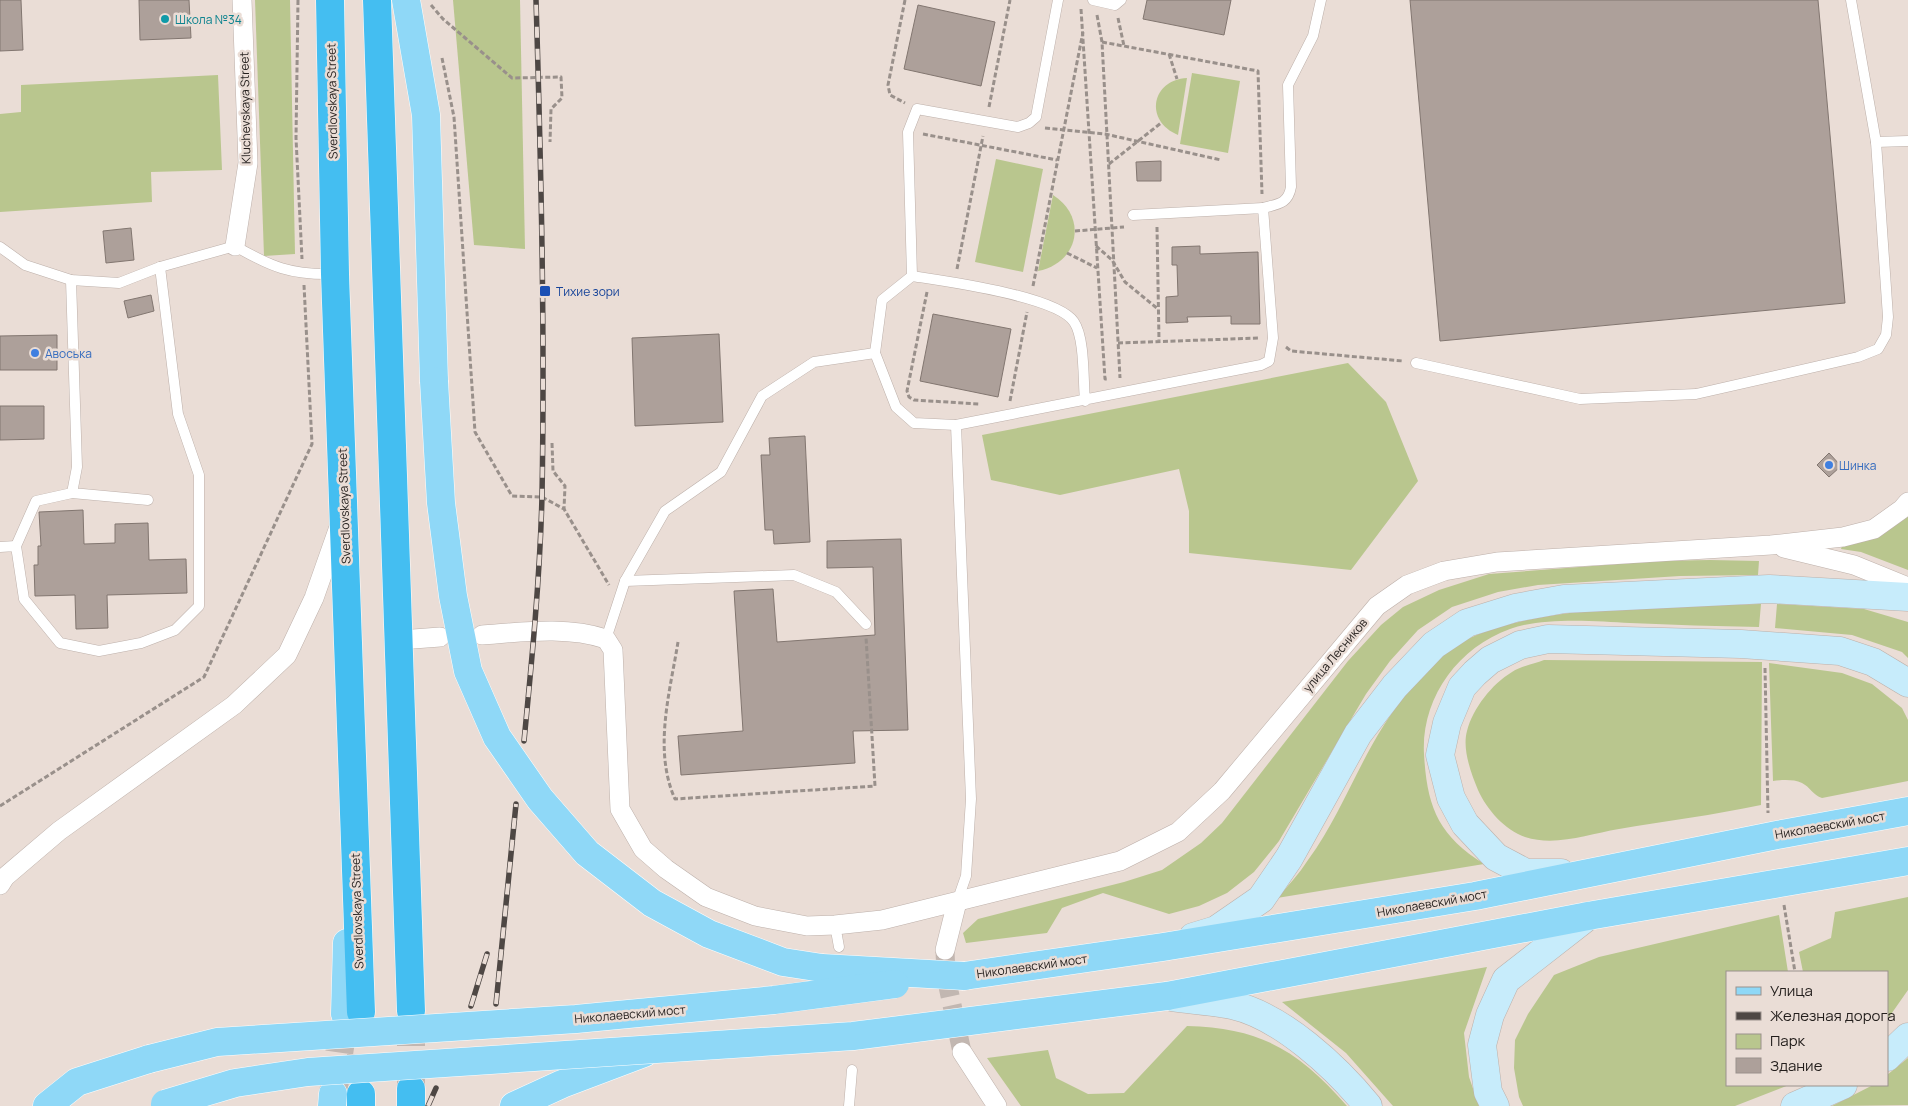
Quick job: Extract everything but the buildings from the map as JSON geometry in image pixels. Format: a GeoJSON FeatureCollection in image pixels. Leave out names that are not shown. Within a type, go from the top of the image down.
{"type":"FeatureCollection","features":[{"type":"Feature","properties":{"kind":"highway","name":"Sverdlovskaya Street"},"geometry":{"type":"LineString","coordinates":[[330,0],[335,274],[352,792],[353,1013]]}},
{"type":"Feature","properties":{"kind":"highway"},"geometry":{"type":"LineString","coordinates":[[377,0],[412,1011]]}},
{"type":"Feature","properties":{"kind":"main road"},"geometry":{"type":"LineString","coordinates":[[419,2],[426,115],[434,381],[441,503],[454,596],[468,671],[498,737],[540,799],[586,853],[652,903],[709,934],[783,962],[822,968],[964,976]]}},
{"type":"Feature","properties":{"kind":"main road"},"geometry":{"type":"LineString","coordinates":[[1163,947],[1216,930],[1261,898],[1289,858],[1363,727],[1394,686],[1434,645],[1467,623],[1515,608],[1564,599],[1769,590],[1908,597]]}},
{"type":"Feature","properties":{"kind":"main road"},"geometry":{"type":"LineString","coordinates":[[1583,873],[1526,873],[1496,857],[1465,824],[1451,798],[1440,755],[1447,723],[1462,687],[1490,660],[1520,645],[1548,639],[1750,645],[1840,651],[1873,662],[1908,683]]}},
{"type":"Feature","properties":{"kind":"main road","name":"Николаевский мост"},"geometry":{"type":"LineString","coordinates":[[46,1106],[77,1082],[149,1059],[217,1042],[586,1018],[774,1000],[964,976],[1163,947],[1475,896],[1583,873],[1772,824],[1908,811]]}},
{"type":"Feature","properties":{"kind":"main road"},"geometry":{"type":"LineString","coordinates":[[164,1105],[235,1083],[308,1072],[646,1052],[853,1036],[1167,996],[1588,916],[1784,896],[1908,861]]}},
{"type":"Feature","properties":{"kind":"main road"},"geometry":{"type":"LineString","coordinates":[[1495,1106],[1488,1092],[1482,1045],[1490,1015],[1506,980],[1588,916]]}},
{"type":"Feature","properties":{"kind":"main road"},"geometry":{"type":"LineString","coordinates":[[1167,996],[1234,1006],[1278,1024],[1346,1078],[1368,1106]]}},
{"type":"Feature","properties":{"kind":"main road"},"geometry":{"type":"LineString","coordinates":[[1888,1056],[1908,1036]]}},
{"type":"Feature","properties":{"kind":"main road"},"geometry":{"type":"LineString","coordinates":[[514,1106],[562,1084],[646,1052]]}},
{"type":"Feature","properties":{"kind":"main road"},"geometry":{"type":"LineString","coordinates":[[1795,1106],[1841,1086]]}},
{"type":"Feature","properties":{"kind":"street","name":"Kluchevskaya Street"},"geometry":{"type":"LineString","coordinates":[[235,246],[248,162],[242,0]]}},
{"type":"Feature","properties":{"kind":"street"},"geometry":{"type":"LineString","coordinates":[[1771,545],[1843,537],[1874,528],[1902,509],[1908,502]]}},
{"type":"Feature","properties":{"kind":"street"},"geometry":{"type":"LineString","coordinates":[[0,884],[5,877],[59,831],[234,705],[287,655],[314,598],[344,512]]}},
{"type":"Feature","properties":{"kind":"street"},"geometry":{"type":"LineString","coordinates":[[1771,545],[1854,565],[1908,587]]}},
{"type":"Feature","properties":{"kind":"street","name":"улица Лесников"},"geometry":{"type":"LineString","coordinates":[[606,638],[613,650],[620,808],[643,849],[666,869],[706,897],[755,916],[807,926],[836,925],[882,920],[1120,861],[1178,832],[1222,791],[1377,606],[1407,585],[1444,571],[1497,562],[1771,545]]}},
{"type":"Feature","properties":{"kind":"street"},"geometry":{"type":"LineString","coordinates":[[482,635],[534,630],[590,633],[606,638]]}},
{"type":"Feature","properties":{"kind":"street"},"geometry":{"type":"LineString","coordinates":[[400,640],[440,638]]}},
{"type":"Feature","properties":{"kind":"street"},"geometry":{"type":"LineString","coordinates":[[945,950],[957,902]]}},
{"type":"Feature","properties":{"kind":"street"},"geometry":{"type":"LineString","coordinates":[[962,1052],[997,1106]]}},
{"type":"Feature","properties":{"kind":"lane"},"geometry":{"type":"LineString","coordinates":[[912,276],[908,132],[917,108],[1018,127],[1029,123],[1036,117],[1058,0]]}},
{"type":"Feature","properties":{"kind":"lane"},"geometry":{"type":"LineString","coordinates":[[1094,0],[1118,3]]}},
{"type":"Feature","properties":{"kind":"lane"},"geometry":{"type":"LineString","coordinates":[[1133,215],[1263,208],[1284,203],[1292,187],[1288,84],[1313,36],[1321,0]]}},
{"type":"Feature","properties":{"kind":"lane"},"geometry":{"type":"LineString","coordinates":[[1416,362],[1580,399],[1696,394],[1858,357],[1878,349],[1886,335],[1888,317],[1876,142],[1851,0]]}},
{"type":"Feature","properties":{"kind":"lane"},"geometry":{"type":"LineString","coordinates":[[1876,142],[1908,141]]}},
{"type":"Feature","properties":{"kind":"lane"},"geometry":{"type":"LineString","coordinates":[[1085,401],[1079,333],[1070,316],[1030,298],[912,276],[882,300],[875,353],[896,407],[914,423],[956,425],[1085,401],[1261,364],[1269,361],[1273,338],[1263,208]]}},
{"type":"Feature","properties":{"kind":"lane"},"geometry":{"type":"LineString","coordinates":[[0,247],[25,265],[72,280],[118,283],[160,267],[235,246],[265,264],[303,275],[335,274]]}},
{"type":"Feature","properties":{"kind":"lane"},"geometry":{"type":"LineString","coordinates":[[148,500],[72,493],[36,501],[16,546],[24,599],[60,642],[99,651],[141,643],[175,630],[199,606],[198,475],[178,414],[160,267]]}},
{"type":"Feature","properties":{"kind":"lane"},"geometry":{"type":"LineString","coordinates":[[72,280],[77,467],[72,493]]}},
{"type":"Feature","properties":{"kind":"lane"},"geometry":{"type":"LineString","coordinates":[[606,638],[625,581],[665,511],[721,472],[762,396],[814,362],[875,353]]}},
{"type":"Feature","properties":{"kind":"lane"},"geometry":{"type":"LineString","coordinates":[[956,425],[971,799],[966,876],[957,902]]}},
{"type":"Feature","properties":{"kind":"lane"},"geometry":{"type":"LineString","coordinates":[[0,546],[16,546]]}},
{"type":"Feature","properties":{"kind":"lane"},"geometry":{"type":"LineString","coordinates":[[625,581],[794,575],[836,592],[866,624]]}},
{"type":"Feature","properties":{"kind":"lane"},"geometry":{"type":"LineString","coordinates":[[836,925],[839,947]]}},
{"type":"Feature","properties":{"kind":"lane"},"geometry":{"type":"LineString","coordinates":[[849,1106],[852,1070]]}},
{"type":"Feature","properties":{"kind":"path"},"geometry":{"type":"LineString","coordinates":[[298,0],[296,138],[303,275]]}},
{"type":"Feature","properties":{"kind":"path"},"geometry":{"type":"LineString","coordinates":[[419,2],[430,0]]}},
{"type":"Feature","properties":{"kind":"path"},"geometry":{"type":"LineString","coordinates":[[905,0],[888,90],[890,95],[917,108]]}},
{"type":"Feature","properties":{"kind":"path"},"geometry":{"type":"LineString","coordinates":[[954,284],[1010,0]]}},
{"type":"Feature","properties":{"kind":"path"},"geometry":{"type":"LineString","coordinates":[[1080,0],[1084,27],[1105,379],[1120,379],[1105,134],[1102,42],[1094,0]]}},
{"type":"Feature","properties":{"kind":"path"},"geometry":{"type":"LineString","coordinates":[[419,2],[433,14]]}},
{"type":"Feature","properties":{"kind":"path"},"geometry":{"type":"LineString","coordinates":[[419,2],[443,19],[512,78],[561,77],[562,98],[551,109],[550,142]]}},
{"type":"Feature","properties":{"kind":"path"},"geometry":{"type":"LineString","coordinates":[[1118,3],[1124,46]]}},
{"type":"Feature","properties":{"kind":"path"},"geometry":{"type":"LineString","coordinates":[[1006,416],[1084,27]]}},
{"type":"Feature","properties":{"kind":"path"},"geometry":{"type":"LineString","coordinates":[[1102,42],[1258,71],[1263,208]]}},
{"type":"Feature","properties":{"kind":"path"},"geometry":{"type":"LineString","coordinates":[[441,52],[454,117],[475,432],[512,496],[542,497],[564,509],[618,601]]}},
{"type":"Feature","properties":{"kind":"path"},"geometry":{"type":"LineString","coordinates":[[1169,54],[1177,79]]}},
{"type":"Feature","properties":{"kind":"path"},"geometry":{"type":"LineString","coordinates":[[1108,164],[1161,123]]}},
{"type":"Feature","properties":{"kind":"path"},"geometry":{"type":"LineString","coordinates":[[1063,128],[1105,134],[1221,160]]}},
{"type":"Feature","properties":{"kind":"path"},"geometry":{"type":"LineString","coordinates":[[908,132],[982,144],[1057,160]]}},
{"type":"Feature","properties":{"kind":"path"},"geometry":{"type":"LineString","coordinates":[[1156,214],[1159,340]]}},
{"type":"Feature","properties":{"kind":"path"},"geometry":{"type":"LineString","coordinates":[[1075,231],[1095,228],[1131,227],[1133,215]]}},
{"type":"Feature","properties":{"kind":"path"},"geometry":{"type":"LineString","coordinates":[[1096,246],[1112,260],[1126,282],[1158,309]]}},
{"type":"Feature","properties":{"kind":"path"},"geometry":{"type":"LineString","coordinates":[[1067,253],[1097,268]]}},
{"type":"Feature","properties":{"kind":"path"},"geometry":{"type":"LineString","coordinates":[[930,279],[907,391],[909,397],[914,400],[980,404]]}},
{"type":"Feature","properties":{"kind":"path"},"geometry":{"type":"LineString","coordinates":[[1118,343],[1159,340],[1273,338],[1291,350],[1416,362]]}},
{"type":"Feature","properties":{"kind":"path"},"geometry":{"type":"LineString","coordinates":[[552,443],[553,471],[565,486],[564,509]]}},
{"type":"Feature","properties":{"kind":"path"},"geometry":{"type":"LineString","coordinates":[[678,642],[664,732],[667,781],[675,798],[875,786],[866,624]]}},
{"type":"Feature","properties":{"kind":"path"},"geometry":{"type":"LineString","coordinates":[[1765,660],[1772,824]]}},
{"type":"Feature","properties":{"kind":"path"},"geometry":{"type":"LineString","coordinates":[[1784,896],[1795,971]]}},
{"type":"Feature","properties":{"kind":"green space"},"geometry":{"type":"Polygon","coordinates":[[[255,0],[290,0],[295,254],[264,256],[255,0]]]}},
{"type":"Feature","properties":{"kind":"green space"},"geometry":{"type":"Polygon","coordinates":[[[453,0],[520,0],[525,249],[474,245],[453,0]]]}},
{"type":"Feature","properties":{"kind":"green space"},"geometry":{"type":"Polygon","coordinates":[[[1192,73],[1240,81],[1228,153],[1180,144],[1192,73]]]}},
{"type":"Feature","properties":{"kind":"green space"},"geometry":{"type":"Polygon","coordinates":[[[218,75],[222,170],[151,172],[152,202],[0,212],[0,114],[21,112],[21,85],[218,75]]]}},
{"type":"Feature","properties":{"kind":"green space"},"geometry":{"type":"Polygon","coordinates":[[[1187,78],[1178,135],[1167,129],[1160,120],[1156,111],[1156,102],[1159,93],[1166,86],[1175,80],[1187,78]]]}},
{"type":"Feature","properties":{"kind":"green space"},"geometry":{"type":"Polygon","coordinates":[[[996,159],[1043,169],[1023,272],[975,262],[996,159]]]}},
{"type":"Feature","properties":{"kind":"green space"},"geometry":{"type":"Polygon","coordinates":[[[1053,195],[1064,204],[1071,215],[1074,238],[1070,249],[1063,259],[1052,266],[1038,271],[1053,195]]]}},
{"type":"Feature","properties":{"kind":"green space"},"geometry":{"type":"Polygon","coordinates":[[[1348,363],[1386,402],[1418,481],[1351,570],[1189,553],[1189,511],[1179,469],[1060,495],[991,480],[982,435],[1348,363]]]}},
{"type":"Feature","properties":{"kind":"green space"},"geometry":{"type":"Polygon","coordinates":[[[1908,515],[1908,570],[1861,552],[1841,549],[1843,543],[1870,537],[1885,531],[1908,515]]]}},
{"type":"Feature","properties":{"kind":"green space"},"geometry":{"type":"Polygon","coordinates":[[[1657,561],[1759,561],[1758,575],[1680,576],[1538,585],[1498,592],[1452,607],[1418,630],[1390,661],[1366,694],[1279,841],[1254,872],[1227,893],[1199,906],[1169,914],[1103,893],[1062,908],[1047,933],[966,943],[963,933],[978,919],[1124,882],[1162,870],[1201,843],[1222,823],[1348,661],[1381,625],[1403,607],[1439,590],[1489,574],[1657,561]]]}},
{"type":"Feature","properties":{"kind":"green space"},"geometry":{"type":"Polygon","coordinates":[[[1761,604],[1759,627],[1553,621],[1523,625],[1491,638],[1459,662],[1446,678],[1436,695],[1429,714],[1424,754],[1428,789],[1438,818],[1456,842],[1484,864],[1277,898],[1305,865],[1319,844],[1374,742],[1396,706],[1417,679],[1441,655],[1471,637],[1508,625],[1549,616],[1594,610],[1640,607],[1761,604]]]}},
{"type":"Feature","properties":{"kind":"green space"},"geometry":{"type":"Polygon","coordinates":[[[1777,604],[1864,609],[1908,622],[1908,658],[1902,652],[1852,635],[1775,628],[1777,604]]]}},
{"type":"Feature","properties":{"kind":"green space"},"geometry":{"type":"Polygon","coordinates":[[[1544,660],[1762,662],[1761,805],[1619,829],[1572,839],[1537,840],[1510,830],[1486,805],[1478,790],[1466,753],[1467,731],[1484,697],[1497,683],[1516,670],[1544,660]]]}},
{"type":"Feature","properties":{"kind":"green space"},"geometry":{"type":"Polygon","coordinates":[[[1769,663],[1842,673],[1872,684],[1902,708],[1908,720],[1908,781],[1822,798],[1799,782],[1788,780],[1773,781],[1769,663]]]}},
{"type":"Feature","properties":{"kind":"green space"},"geometry":{"type":"Polygon","coordinates":[[[1908,897],[1908,990],[1888,1019],[1888,971],[1803,971],[1799,952],[1831,938],[1835,912],[1908,897]]]}},
{"type":"Feature","properties":{"kind":"green space"},"geometry":{"type":"Polygon","coordinates":[[[1779,915],[1788,971],[1726,971],[1726,1086],[1786,1086],[1735,1106],[1523,1106],[1519,1097],[1514,1068],[1515,1040],[1528,1014],[1554,975],[1599,957],[1779,915]]]}},
{"type":"Feature","properties":{"kind":"green space"},"geometry":{"type":"Polygon","coordinates":[[[1487,967],[1464,1033],[1469,1077],[1479,1106],[1393,1106],[1346,1053],[1282,1002],[1487,967]]]}},
{"type":"Feature","properties":{"kind":"green space"},"geometry":{"type":"Polygon","coordinates":[[[1187,1026],[1237,1032],[1277,1046],[1295,1057],[1312,1071],[1347,1106],[1021,1106],[987,1058],[1048,1050],[1056,1078],[1088,1094],[1124,1093],[1187,1026]]]}},
{"type":"Feature","properties":{"kind":"green space"},"geometry":{"type":"Polygon","coordinates":[[[1908,1058],[1908,1105],[1832,1106],[1871,1086],[1888,1086],[1888,1074],[1908,1058]]]}},
{"type":"Feature","properties":{"kind":"tunnel"},"geometry":{"type":"LineString","coordinates":[[945,950],[946,977],[962,1052]]}},
{"type":"Feature","properties":{"kind":"tunnel"},"geometry":{"type":"LineString","coordinates":[[411,1011],[411,1088]]}},
{"type":"Feature","properties":{"kind":"tunnel"},"geometry":{"type":"LineString","coordinates":[[361,1012],[361,1091]]}},
{"type":"Feature","properties":{"kind":"tunnel"},"geometry":{"type":"LineString","coordinates":[[333,1094],[345,1014]]}},
{"type":"Feature","properties":{"kind":"railway"},"geometry":{"type":"LineString","coordinates":[[524,741],[538,587],[542,496],[542,248],[536,0]]}},
{"type":"Feature","properties":{"kind":"railway"},"geometry":{"type":"LineString","coordinates":[[496,1004],[516,804]]}},
{"type":"Feature","properties":{"kind":"railway"},"geometry":{"type":"LineString","coordinates":[[471,1006],[487,954]]}},
{"type":"Feature","properties":{"kind":"railway"},"geometry":{"type":"LineString","coordinates":[[428,1106],[436,1088]]}},
{"type":"Feature","properties":{"kind":"place","name":"Школа №34"},"geometry":{"type":"Point","coordinates":[165,19]}},
{"type":"Feature","properties":{"kind":"place","name":"Тихие зори"},"geometry":{"type":"Point","coordinates":[545,291]}},
{"type":"Feature","properties":{"kind":"place","name":"Авоська"},"geometry":{"type":"Point","coordinates":[35,353]}},
{"type":"Feature","properties":{"kind":"place","name":"Шинка"},"geometry":{"type":"Point","coordinates":[1829,465]}}]}
